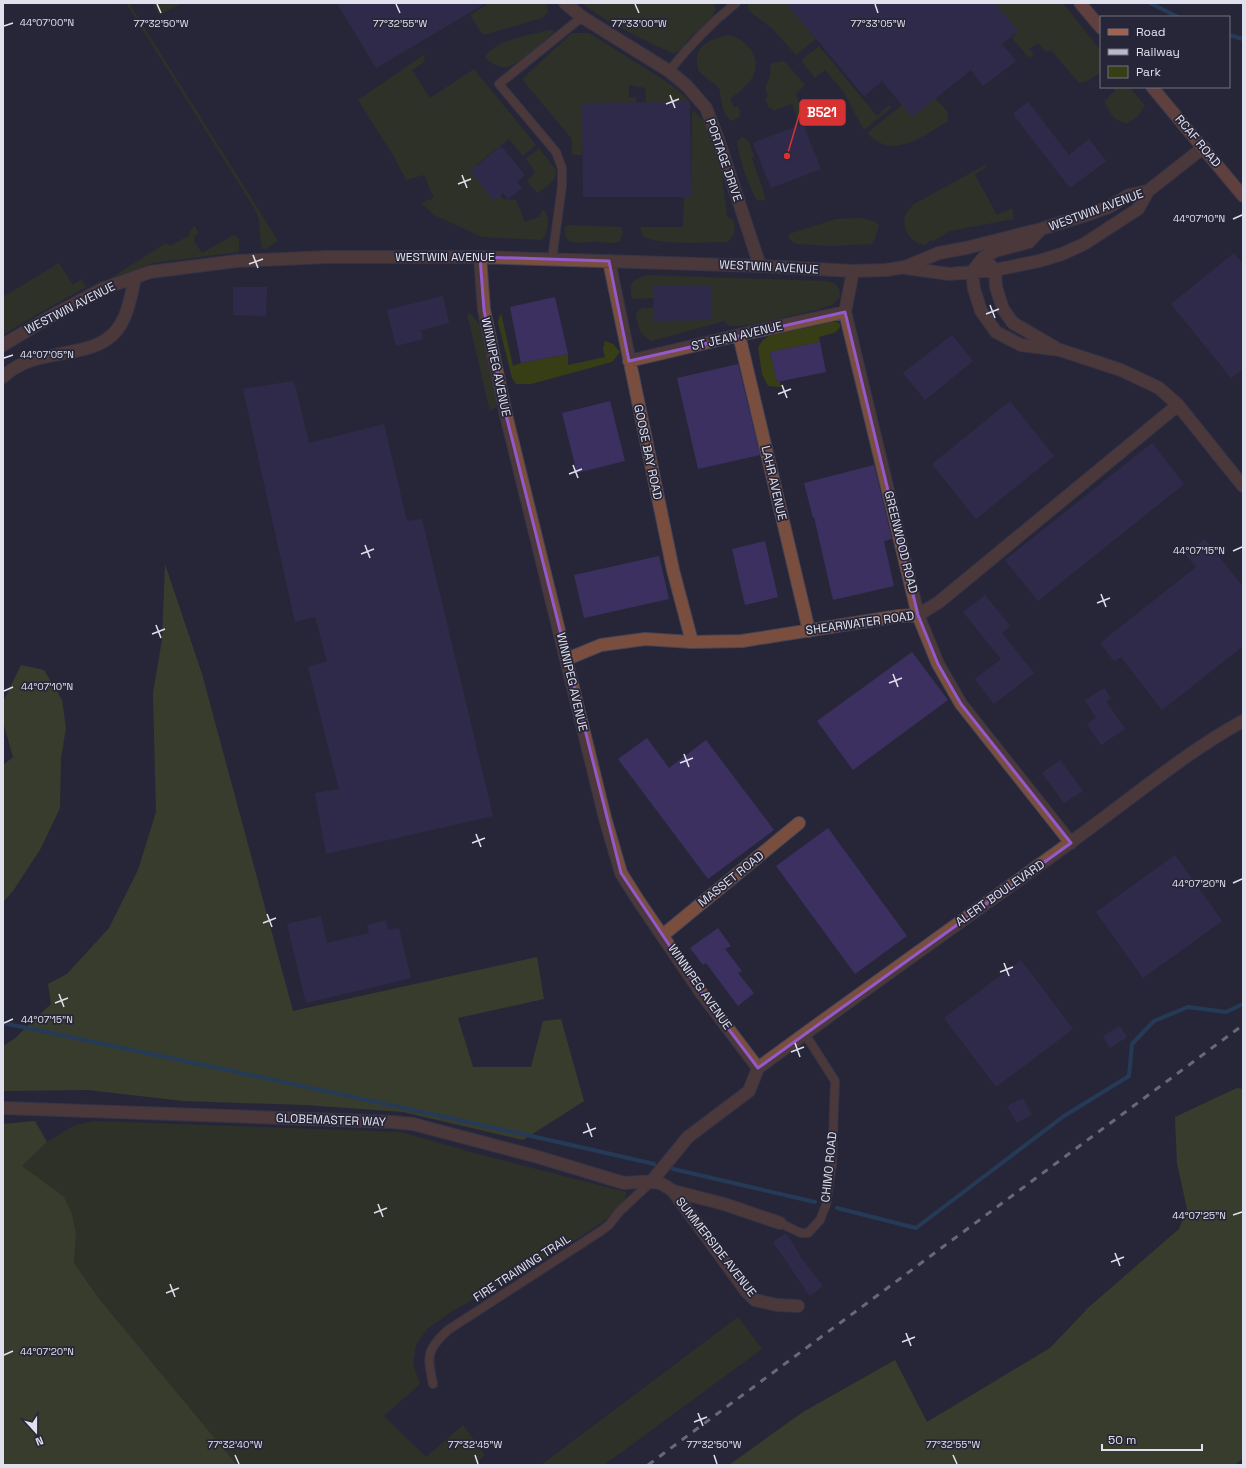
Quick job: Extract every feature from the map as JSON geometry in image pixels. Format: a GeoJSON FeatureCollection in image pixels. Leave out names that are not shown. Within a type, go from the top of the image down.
{"type":"FeatureCollection","features":[{"type":"Feature","properties":{"kind":"main road"},"geometry":{"type":"LineString","coordinates":[[1080,3],[1100,27]]}},
{"type":"Feature","properties":{"kind":"main road","name":"RCAF ROAD"},"geometry":{"type":"LineString","coordinates":[[1153,88],[1204,147],[1243,196]]}},
{"type":"Feature","properties":{"kind":"street","name":"PORTAGE DRIVE"},"geometry":{"type":"LineString","coordinates":[[564,3],[582,17],[669,71],[687,86],[706,108],[717,136],[760,266]]}},
{"type":"Feature","properties":{"kind":"street","name":"WESTWIN AVENUE"},"geometry":{"type":"LineString","coordinates":[[905,267],[948,274],[995,270],[1040,261],[1062,254],[1084,244],[1138,209],[1148,191],[1204,147]]}},
{"type":"Feature","properties":{"kind":"street","name":"WESTWIN AVENUE"},"geometry":{"type":"LineString","coordinates":[[3,345],[48,318],[102,289],[135,277],[150,272],[237,260],[327,257],[480,257],[760,266],[853,271],[886,270],[905,267],[939,253],[966,248],[1041,229],[1109,207],[1129,195],[1148,191]]}},
{"type":"Feature","properties":{"kind":"street"},"geometry":{"type":"LineString","coordinates":[[1041,229],[1029,242],[995,251],[983,258],[972,272],[974,289],[981,311],[996,332],[1021,345],[1060,350],[1121,370],[1159,388],[1178,405],[1243,486]]}},
{"type":"Feature","properties":{"kind":"street"},"geometry":{"type":"LineString","coordinates":[[966,248],[983,258],[995,270],[996,287],[1003,309],[1013,323],[1060,350]]}},
{"type":"Feature","properties":{"kind":"street","name":"WINNIPEG AVENUE"},"geometry":{"type":"LineString","coordinates":[[480,257],[484,310],[506,415],[605,818],[621,873],[702,994],[758,1068]]}},
{"type":"Feature","properties":{"kind":"street","name":"GOOSE BAY ROAD"},"geometry":{"type":"LineString","coordinates":[[609,261],[673,570],[692,642]]}},
{"type":"Feature","properties":{"kind":"street","name":"GREENWOOD ROAD"},"geometry":{"type":"LineString","coordinates":[[853,271],[845,312],[918,615],[938,664],[961,704],[1071,843]]}},
{"type":"Feature","properties":{"kind":"street"},"geometry":{"type":"LineString","coordinates":[[3,377],[11,370],[33,360],[83,350],[102,343],[116,333],[124,319],[135,277]]}},
{"type":"Feature","properties":{"kind":"street","name":"ST JEAN AVENUE"},"geometry":{"type":"LineString","coordinates":[[629,361],[845,312]]}},
{"type":"Feature","properties":{"kind":"street","name":"LAHR AVENUE"},"geometry":{"type":"LineString","coordinates":[[739,335],[809,630]]}},
{"type":"Feature","properties":{"kind":"street","name":"SHEARWATER ROAD"},"geometry":{"type":"LineString","coordinates":[[567,659],[601,645],[645,639],[692,642],[742,641],[899,616],[918,615],[939,602],[1178,405]]}},
{"type":"Feature","properties":{"kind":"street","name":"ALERT BOULEVARD"},"geometry":{"type":"LineString","coordinates":[[758,1068],[1071,843],[1214,737],[1243,721]]}},
{"type":"Feature","properties":{"kind":"street","name":"MASSET ROAD"},"geometry":{"type":"LineString","coordinates":[[663,935],[799,824]]}},
{"type":"Feature","properties":{"kind":"street"},"geometry":{"type":"LineString","coordinates":[[651,1182],[688,1137],[749,1091],[758,1068]]}},
{"type":"Feature","properties":{"kind":"street","name":"GLOBEMASTER WAY"},"geometry":{"type":"LineString","coordinates":[[3,1108],[413,1124],[538,1157],[624,1183],[651,1182]]}},
{"type":"Feature","properties":{"kind":"street","name":"SUMMERSIDE AVENUE"},"geometry":{"type":"LineString","coordinates":[[651,1182],[662,1184],[673,1191],[742,1286],[755,1300],[777,1305],[798,1306]]}},
{"type":"Feature","properties":{"kind":"street","name":"CHIMO ROAD"},"geometry":{"type":"LineString","coordinates":[[673,1191],[724,1204],[780,1223]]}},
{"type":"Feature","properties":{"kind":"lane"},"geometry":{"type":"LineString","coordinates":[[669,71],[682,55],[719,17],[736,3]]}},
{"type":"Feature","properties":{"kind":"lane"},"geometry":{"type":"LineString","coordinates":[[552,259],[562,186],[562,168],[556,152],[499,84],[582,17]]}},
{"type":"Feature","properties":{"kind":"lane","name":"CHIMO ROAD"},"geometry":{"type":"LineString","coordinates":[[780,1223],[801,1233],[808,1233],[813,1229],[820,1220],[826,1204],[832,1164],[835,1081],[805,1034]]}},
{"type":"Feature","properties":{"kind":"lane","name":"FIRE TRAINING TRAIL"},"geometry":{"type":"LineString","coordinates":[[433,1384],[429,1365],[431,1350],[436,1341],[448,1330],[524,1282],[609,1225],[619,1212],[651,1182]]}},
{"type":"Feature","properties":{"kind":"highlighted area"},"geometry":{"type":"Polygon","coordinates":[[[480,257],[609,261],[629,361],[845,312],[918,615],[938,664],[961,704],[1071,843],[758,1068],[702,994],[621,873],[506,415],[484,310],[480,257]]]}},
{"type":"Feature","properties":{"kind":"green space"},"geometry":{"type":"Polygon","coordinates":[[[126,3],[129,3],[278,241],[264,250],[261,246],[259,220],[256,211],[126,3]]]}},
{"type":"Feature","properties":{"kind":"green space"},"geometry":{"type":"Polygon","coordinates":[[[152,3],[182,3],[160,15],[152,3]]]}},
{"type":"Feature","properties":{"kind":"green space"},"geometry":{"type":"Polygon","coordinates":[[[489,3],[547,3],[548,12],[542,18],[483,35],[470,15],[489,3]]]}},
{"type":"Feature","properties":{"kind":"green space"},"geometry":{"type":"Polygon","coordinates":[[[581,3],[714,3],[716,9],[710,21],[686,42],[682,50],[674,54],[638,37],[592,11],[581,3]]]}},
{"type":"Feature","properties":{"kind":"green space"},"geometry":{"type":"Polygon","coordinates":[[[747,3],[786,3],[816,39],[796,55],[773,29],[749,11],[747,3]]]}},
{"type":"Feature","properties":{"kind":"green space"},"geometry":{"type":"Polygon","coordinates":[[[995,3],[1063,3],[1100,50],[1100,73],[1088,81],[1079,83],[1051,50],[1046,52],[1038,43],[1029,49],[1034,54],[1029,58],[1012,38],[1018,31],[995,3]]]}},
{"type":"Feature","properties":{"kind":"green space"},"geometry":{"type":"Polygon","coordinates":[[[549,30],[555,31],[532,52],[513,65],[507,67],[498,66],[485,57],[505,42],[549,30]]]}},
{"type":"Feature","properties":{"kind":"green space"},"geometry":{"type":"Polygon","coordinates":[[[572,33],[589,33],[664,80],[679,91],[690,102],[646,103],[645,88],[629,85],[629,97],[636,97],[636,103],[583,103],[582,155],[572,155],[572,139],[522,79],[572,33]]]}},
{"type":"Feature","properties":{"kind":"green space"},"geometry":{"type":"Polygon","coordinates":[[[730,35],[744,42],[749,48],[753,54],[756,67],[748,84],[741,91],[730,98],[734,107],[738,106],[740,112],[739,117],[732,121],[728,118],[724,110],[719,88],[699,71],[697,62],[699,50],[707,42],[730,35]]]}},
{"type":"Feature","properties":{"kind":"green space"},"geometry":{"type":"Polygon","coordinates":[[[819,46],[877,116],[889,105],[891,108],[864,130],[843,91],[825,70],[815,78],[801,60],[819,46]]]}},
{"type":"Feature","properties":{"kind":"green space"},"geometry":{"type":"Polygon","coordinates":[[[425,54],[424,62],[412,70],[430,98],[474,69],[536,145],[523,156],[509,139],[476,165],[503,199],[516,200],[525,222],[539,217],[543,209],[546,212],[548,224],[546,233],[542,240],[482,237],[434,215],[421,203],[434,198],[424,175],[406,180],[393,155],[358,100],[425,54]]]}},
{"type":"Feature","properties":{"kind":"green space"},"geometry":{"type":"Polygon","coordinates":[[[782,61],[786,63],[805,85],[796,94],[808,124],[804,126],[803,124],[800,125],[792,104],[773,111],[772,108],[769,108],[765,98],[768,96],[765,88],[770,77],[771,64],[782,61]]]}},
{"type":"Feature","properties":{"kind":"green space"},"geometry":{"type":"Polygon","coordinates":[[[1114,88],[1131,88],[1145,106],[1138,116],[1128,123],[1119,121],[1111,113],[1104,101],[1115,91],[1114,88]]]}},
{"type":"Feature","properties":{"kind":"green space"},"geometry":{"type":"Polygon","coordinates":[[[935,98],[947,111],[948,121],[918,139],[908,143],[887,145],[877,141],[867,133],[902,105],[912,116],[935,98]]]}},
{"type":"Feature","properties":{"kind":"green space"},"geometry":{"type":"Polygon","coordinates":[[[692,110],[704,121],[721,166],[727,216],[734,221],[735,224],[734,233],[728,242],[663,242],[643,237],[640,227],[683,227],[684,196],[691,196],[692,110]]]}},
{"type":"Feature","properties":{"kind":"green space"},"geometry":{"type":"Polygon","coordinates":[[[742,137],[749,142],[754,156],[752,158],[766,199],[760,201],[756,199],[742,164],[737,142],[742,137]]]}},
{"type":"Feature","properties":{"kind":"green space"},"geometry":{"type":"Polygon","coordinates":[[[539,148],[556,170],[556,174],[553,181],[537,193],[527,181],[535,172],[526,159],[539,148]]]}},
{"type":"Feature","properties":{"kind":"green space"},"geometry":{"type":"Polygon","coordinates":[[[985,165],[985,168],[975,174],[976,177],[997,215],[1012,208],[1014,219],[950,231],[933,241],[930,240],[926,245],[920,244],[911,238],[905,228],[904,223],[907,212],[914,204],[985,165]]]}},
{"type":"Feature","properties":{"kind":"green space"},"geometry":{"type":"Polygon","coordinates":[[[860,218],[875,221],[879,226],[873,244],[832,246],[798,244],[794,243],[788,237],[789,234],[836,219],[860,218]]]}},
{"type":"Feature","properties":{"kind":"green space"},"geometry":{"type":"Polygon","coordinates":[[[569,225],[621,227],[623,232],[620,241],[614,243],[576,243],[567,239],[565,234],[565,227],[569,225]]]}},
{"type":"Feature","properties":{"kind":"green space"},"geometry":{"type":"Polygon","coordinates":[[[195,226],[199,233],[195,236],[194,241],[202,253],[234,235],[239,239],[239,252],[153,263],[112,279],[111,278],[166,243],[170,246],[190,235],[190,230],[195,226]]]}},
{"type":"Feature","properties":{"kind":"green space"},"geometry":{"type":"Polygon","coordinates":[[[59,263],[73,285],[81,279],[86,287],[3,335],[3,297],[59,263]]]}},
{"type":"Feature","properties":{"kind":"green space"},"geometry":{"type":"Polygon","coordinates":[[[646,275],[824,281],[832,283],[838,287],[840,297],[832,305],[820,309],[757,324],[729,326],[724,321],[652,341],[644,336],[640,330],[636,313],[642,308],[653,308],[654,298],[632,299],[631,294],[632,283],[646,275]]]}},
{"type":"Feature","properties":{"kind":"green space"},"geometry":{"type":"Polygon","coordinates":[[[501,313],[513,366],[521,363],[568,354],[568,365],[605,357],[603,349],[605,341],[613,344],[620,352],[612,362],[531,384],[516,384],[512,378],[498,322],[501,313]]]}},
{"type":"Feature","properties":{"kind":"green space"},"geometry":{"type":"Polygon","coordinates":[[[467,314],[471,314],[480,325],[497,398],[496,407],[490,411],[467,314]]]}},
{"type":"Feature","properties":{"kind":"green space"},"geometry":{"type":"Polygon","coordinates":[[[838,322],[840,324],[838,330],[819,337],[820,342],[770,352],[777,382],[780,382],[781,387],[768,386],[762,374],[758,347],[763,340],[769,336],[838,322]]]}},
{"type":"Feature","properties":{"kind":"green space"},"geometry":{"type":"Polygon","coordinates":[[[165,564],[202,674],[293,1011],[537,957],[544,999],[458,1018],[473,1067],[531,1067],[543,1021],[561,1019],[584,1101],[523,1140],[403,1112],[305,1105],[183,1101],[88,1090],[3,1091],[3,1046],[14,1039],[51,1004],[48,984],[67,974],[109,928],[138,870],[156,812],[153,693],[162,640],[165,564]]]}},
{"type":"Feature","properties":{"kind":"green space"},"geometry":{"type":"Polygon","coordinates":[[[21,665],[44,670],[62,700],[66,728],[61,758],[60,808],[41,848],[13,891],[3,902],[3,765],[13,757],[3,722],[3,702],[21,665]]]}},
{"type":"Feature","properties":{"kind":"green space"},"geometry":{"type":"Polygon","coordinates":[[[1237,1088],[1243,1089],[1243,1458],[1235,1465],[729,1465],[803,1412],[895,1360],[927,1422],[1050,1348],[1089,1307],[1179,1229],[1187,1209],[1177,1163],[1175,1117],[1237,1088]]]}},
{"type":"Feature","properties":{"kind":"green space"},"geometry":{"type":"Polygon","coordinates":[[[35,1121],[47,1142],[22,1166],[64,1197],[72,1214],[76,1234],[74,1263],[100,1300],[237,1465],[3,1465],[3,1124],[35,1121]]]}},
{"type":"Feature","properties":{"kind":"green space"},"geometry":{"type":"Polygon","coordinates":[[[93,1121],[401,1132],[478,1154],[626,1192],[625,1200],[608,1218],[577,1239],[451,1312],[427,1329],[416,1345],[413,1364],[420,1384],[384,1416],[426,1457],[463,1425],[485,1455],[474,1465],[237,1465],[100,1300],[74,1263],[76,1234],[22,1166],[47,1142],[75,1125],[93,1121]]]}},
{"type":"Feature","properties":{"kind":"green space"},"geometry":{"type":"Polygon","coordinates":[[[738,1317],[762,1349],[604,1465],[541,1465],[738,1317]]]}},
{"type":"Feature","properties":{"kind":"building"},"geometry":{"type":"Polygon","coordinates":[[[337,3],[486,3],[376,68],[337,3]]]}},
{"type":"Feature","properties":{"kind":"building"},"geometry":{"type":"Polygon","coordinates":[[[786,3],[995,3],[1018,31],[1002,44],[1016,61],[983,86],[971,70],[912,117],[882,81],[864,96],[786,3]]]}},
{"type":"Feature","properties":{"kind":"building"},"geometry":{"type":"Polygon","coordinates":[[[690,102],[691,197],[583,197],[582,103],[690,102]]]}},
{"type":"Feature","properties":{"kind":"building"},"geometry":{"type":"Polygon","coordinates":[[[1028,102],[1069,155],[1089,139],[1106,161],[1070,188],[1013,114],[1028,102]]]}},
{"type":"Feature","properties":{"kind":"building"},"geometry":{"type":"Polygon","coordinates":[[[803,124],[821,169],[771,188],[753,143],[803,124]]]}},
{"type":"Feature","properties":{"kind":"building"},"geometry":{"type":"Polygon","coordinates":[[[501,146],[525,175],[517,182],[522,188],[508,199],[503,193],[494,201],[470,171],[501,146]]]}},
{"type":"Feature","properties":{"kind":"building"},"geometry":{"type":"Polygon","coordinates":[[[1234,253],[1243,264],[1243,369],[1231,378],[1171,304],[1234,253]]]}},
{"type":"Feature","properties":{"kind":"building"},"geometry":{"type":"Polygon","coordinates":[[[654,286],[711,286],[711,320],[654,321],[654,286]]]}},
{"type":"Feature","properties":{"kind":"building"},"geometry":{"type":"Polygon","coordinates":[[[233,287],[267,287],[266,316],[233,315],[233,287]]]}},
{"type":"Feature","properties":{"kind":"building"},"geometry":{"type":"Polygon","coordinates":[[[443,296],[449,323],[421,330],[423,339],[396,346],[387,310],[443,296]]]}},
{"type":"Feature","properties":{"kind":"building"},"geometry":{"type":"Polygon","coordinates":[[[555,297],[568,354],[521,363],[510,307],[555,297]]]}},
{"type":"Feature","properties":{"kind":"building"},"geometry":{"type":"Polygon","coordinates":[[[952,335],[973,361],[925,400],[903,373],[952,335]]]}},
{"type":"Feature","properties":{"kind":"building"},"geometry":{"type":"Polygon","coordinates":[[[820,342],[826,372],[777,382],[770,352],[820,342]]]}},
{"type":"Feature","properties":{"kind":"building"},"geometry":{"type":"Polygon","coordinates":[[[738,364],[760,455],[698,469],[677,378],[738,364]]]}},
{"type":"Feature","properties":{"kind":"building"},"geometry":{"type":"Polygon","coordinates":[[[294,381],[309,443],[384,424],[407,521],[422,519],[493,816],[326,854],[315,793],[339,789],[308,667],[327,661],[315,617],[295,622],[243,389],[294,381]]]}},
{"type":"Feature","properties":{"kind":"building"},"geometry":{"type":"Polygon","coordinates":[[[610,401],[625,461],[577,473],[562,413],[610,401]]]}},
{"type":"Feature","properties":{"kind":"building"},"geometry":{"type":"Polygon","coordinates":[[[1010,401],[1054,456],[976,519],[932,464],[1010,401]]]}},
{"type":"Feature","properties":{"kind":"building"},"geometry":{"type":"Polygon","coordinates":[[[1152,443],[1184,484],[1038,601],[1005,560],[1152,443]]]}},
{"type":"Feature","properties":{"kind":"building"},"geometry":{"type":"Polygon","coordinates":[[[874,465],[892,539],[884,541],[894,586],[833,600],[814,517],[813,518],[804,483],[874,465]]]}},
{"type":"Feature","properties":{"kind":"building"},"geometry":{"type":"Polygon","coordinates":[[[1205,539],[1243,587],[1243,646],[1162,710],[1121,657],[1114,661],[1100,643],[1196,567],[1185,554],[1205,539]]]}},
{"type":"Feature","properties":{"kind":"building"},"geometry":{"type":"Polygon","coordinates":[[[765,541],[778,597],[745,605],[732,549],[765,541]]]}},
{"type":"Feature","properties":{"kind":"building"},"geometry":{"type":"Polygon","coordinates":[[[659,556],[669,599],[584,618],[574,575],[659,556]]]}},
{"type":"Feature","properties":{"kind":"building"},"geometry":{"type":"Polygon","coordinates":[[[985,595],[1010,626],[1002,633],[1034,673],[994,704],[975,679],[1001,659],[963,612],[985,595]]]}},
{"type":"Feature","properties":{"kind":"building"},"geometry":{"type":"Polygon","coordinates":[[[912,652],[948,700],[853,770],[817,721],[912,652]]]}},
{"type":"Feature","properties":{"kind":"building"},"geometry":{"type":"Polygon","coordinates":[[[1104,688],[1111,698],[1106,701],[1125,729],[1101,745],[1087,724],[1096,718],[1085,700],[1104,688]]]}},
{"type":"Feature","properties":{"kind":"building"},"geometry":{"type":"Polygon","coordinates":[[[647,738],[669,768],[706,740],[774,830],[708,879],[618,759],[647,738]]]}},
{"type":"Feature","properties":{"kind":"building"},"geometry":{"type":"Polygon","coordinates":[[[1060,760],[1083,791],[1064,803],[1042,773],[1060,760]]]}},
{"type":"Feature","properties":{"kind":"building"},"geometry":{"type":"Polygon","coordinates":[[[828,828],[907,936],[855,974],[776,866],[828,828]]]}},
{"type":"Feature","properties":{"kind":"building"},"geometry":{"type":"Polygon","coordinates":[[[1175,855],[1222,921],[1143,978],[1096,912],[1175,855]]]}},
{"type":"Feature","properties":{"kind":"building"},"geometry":{"type":"Polygon","coordinates":[[[321,916],[327,943],[369,933],[367,925],[386,920],[388,930],[399,928],[411,978],[306,1003],[287,924],[321,916]]]}},
{"type":"Feature","properties":{"kind":"building"},"geometry":{"type":"Polygon","coordinates":[[[718,928],[731,946],[725,949],[742,971],[738,973],[754,993],[738,1006],[706,963],[703,965],[690,948],[718,928]]]}},
{"type":"Feature","properties":{"kind":"building"},"geometry":{"type":"Polygon","coordinates":[[[1021,960],[1073,1029],[996,1087],[944,1018],[1021,960]]]}},
{"type":"Feature","properties":{"kind":"building"},"geometry":{"type":"Polygon","coordinates":[[[1120,1026],[1127,1037],[1110,1048],[1103,1036],[1120,1026]]]}},
{"type":"Feature","properties":{"kind":"building"},"geometry":{"type":"Polygon","coordinates":[[[1023,1098],[1032,1115],[1017,1123],[1007,1106],[1023,1098]]]}},
{"type":"Feature","properties":{"kind":"building"},"geometry":{"type":"Polygon","coordinates":[[[786,1233],[799,1255],[823,1286],[810,1296],[773,1242],[786,1233]]]}},
{"type":"Feature","properties":{"kind":"waterway"},"geometry":{"type":"LineString","coordinates":[[1150,3],[1176,16]]}},
{"type":"Feature","properties":{"kind":"waterway"},"geometry":{"type":"LineString","coordinates":[[1230,35],[1243,39]]}},
{"type":"Feature","properties":{"kind":"waterway"},"geometry":{"type":"LineString","coordinates":[[837,1208],[916,1228],[1064,1116],[1129,1076],[1132,1044],[1154,1021],[1188,1007],[1226,1012],[1243,1004]]}},
{"type":"Feature","properties":{"kind":"waterway"},"geometry":{"type":"LineString","coordinates":[[3,1023],[492,1127],[654,1164]]}},
{"type":"Feature","properties":{"kind":"waterway"},"geometry":{"type":"LineString","coordinates":[[673,1169],[815,1202]]}},
{"type":"Feature","properties":{"kind":"railway"},"geometry":{"type":"LineString","coordinates":[[648,1465],[1243,1025]]}},
{"type":"Feature","properties":{"kind":"place","name":"B521"},"geometry":{"type":"Point","coordinates":[787,156]}}]}
